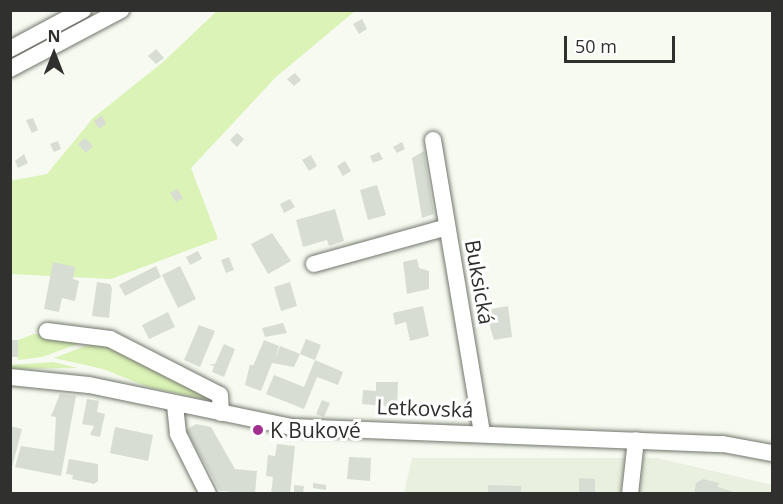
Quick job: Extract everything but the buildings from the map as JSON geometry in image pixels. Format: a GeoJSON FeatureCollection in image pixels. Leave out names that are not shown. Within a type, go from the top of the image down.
{"type":"FeatureCollection","features":[{"type":"Feature","properties":{"kind":"street"},"geometry":{"type":"LineString","coordinates":[[10,49],[83,10]]}},
{"type":"Feature","properties":{"kind":"street"},"geometry":{"type":"LineString","coordinates":[[10,69],[121,10]]}},
{"type":"Feature","properties":{"kind":"street","name":"Buksická"},"geometry":{"type":"LineString","coordinates":[[433,140],[482,432]]}},
{"type":"Feature","properties":{"kind":"street"},"geometry":{"type":"LineString","coordinates":[[314,264],[447,227]]}},
{"type":"Feature","properties":{"kind":"street"},"geometry":{"type":"LineString","coordinates":[[47,331],[110,339],[220,395],[221,413]]}},
{"type":"Feature","properties":{"kind":"street","name":"Letkovská"},"geometry":{"type":"LineString","coordinates":[[10,377],[70,382],[291,427],[482,432],[723,444],[772,453]]}},
{"type":"Feature","properties":{"kind":"street"},"geometry":{"type":"LineString","coordinates":[[175,405],[178,434],[208,494]]}},
{"type":"Feature","properties":{"kind":"street"},"geometry":{"type":"LineString","coordinates":[[630,494],[636,440]]}},
{"type":"Feature","properties":{"kind":"shaded area"},"geometry":{"type":"Polygon","coordinates":[[[412,458],[657,458],[772,485],[772,494],[404,494],[412,458]]]}},
{"type":"Feature","properties":{"kind":"green space"},"geometry":{"type":"Polygon","coordinates":[[[217,11],[355,11],[276,77],[191,168],[218,239],[111,279],[11,274],[10,181],[47,174],[93,118],[163,62],[217,11]]]}},
{"type":"Feature","properties":{"kind":"green space"},"geometry":{"type":"Polygon","coordinates":[[[34,334],[86,341],[42,357],[18,360],[18,340],[34,334]]]}},
{"type":"Feature","properties":{"kind":"green space"},"geometry":{"type":"Polygon","coordinates":[[[96,342],[117,349],[214,401],[148,387],[103,369],[54,358],[96,342]]]}},
{"type":"Feature","properties":{"kind":"green space"},"geometry":{"type":"Polygon","coordinates":[[[53,362],[78,368],[11,369],[11,365],[53,362]]]}},
{"type":"Feature","properties":{"kind":"place","name":"K Bukové"},"geometry":{"type":"Point","coordinates":[258,430]}}]}
